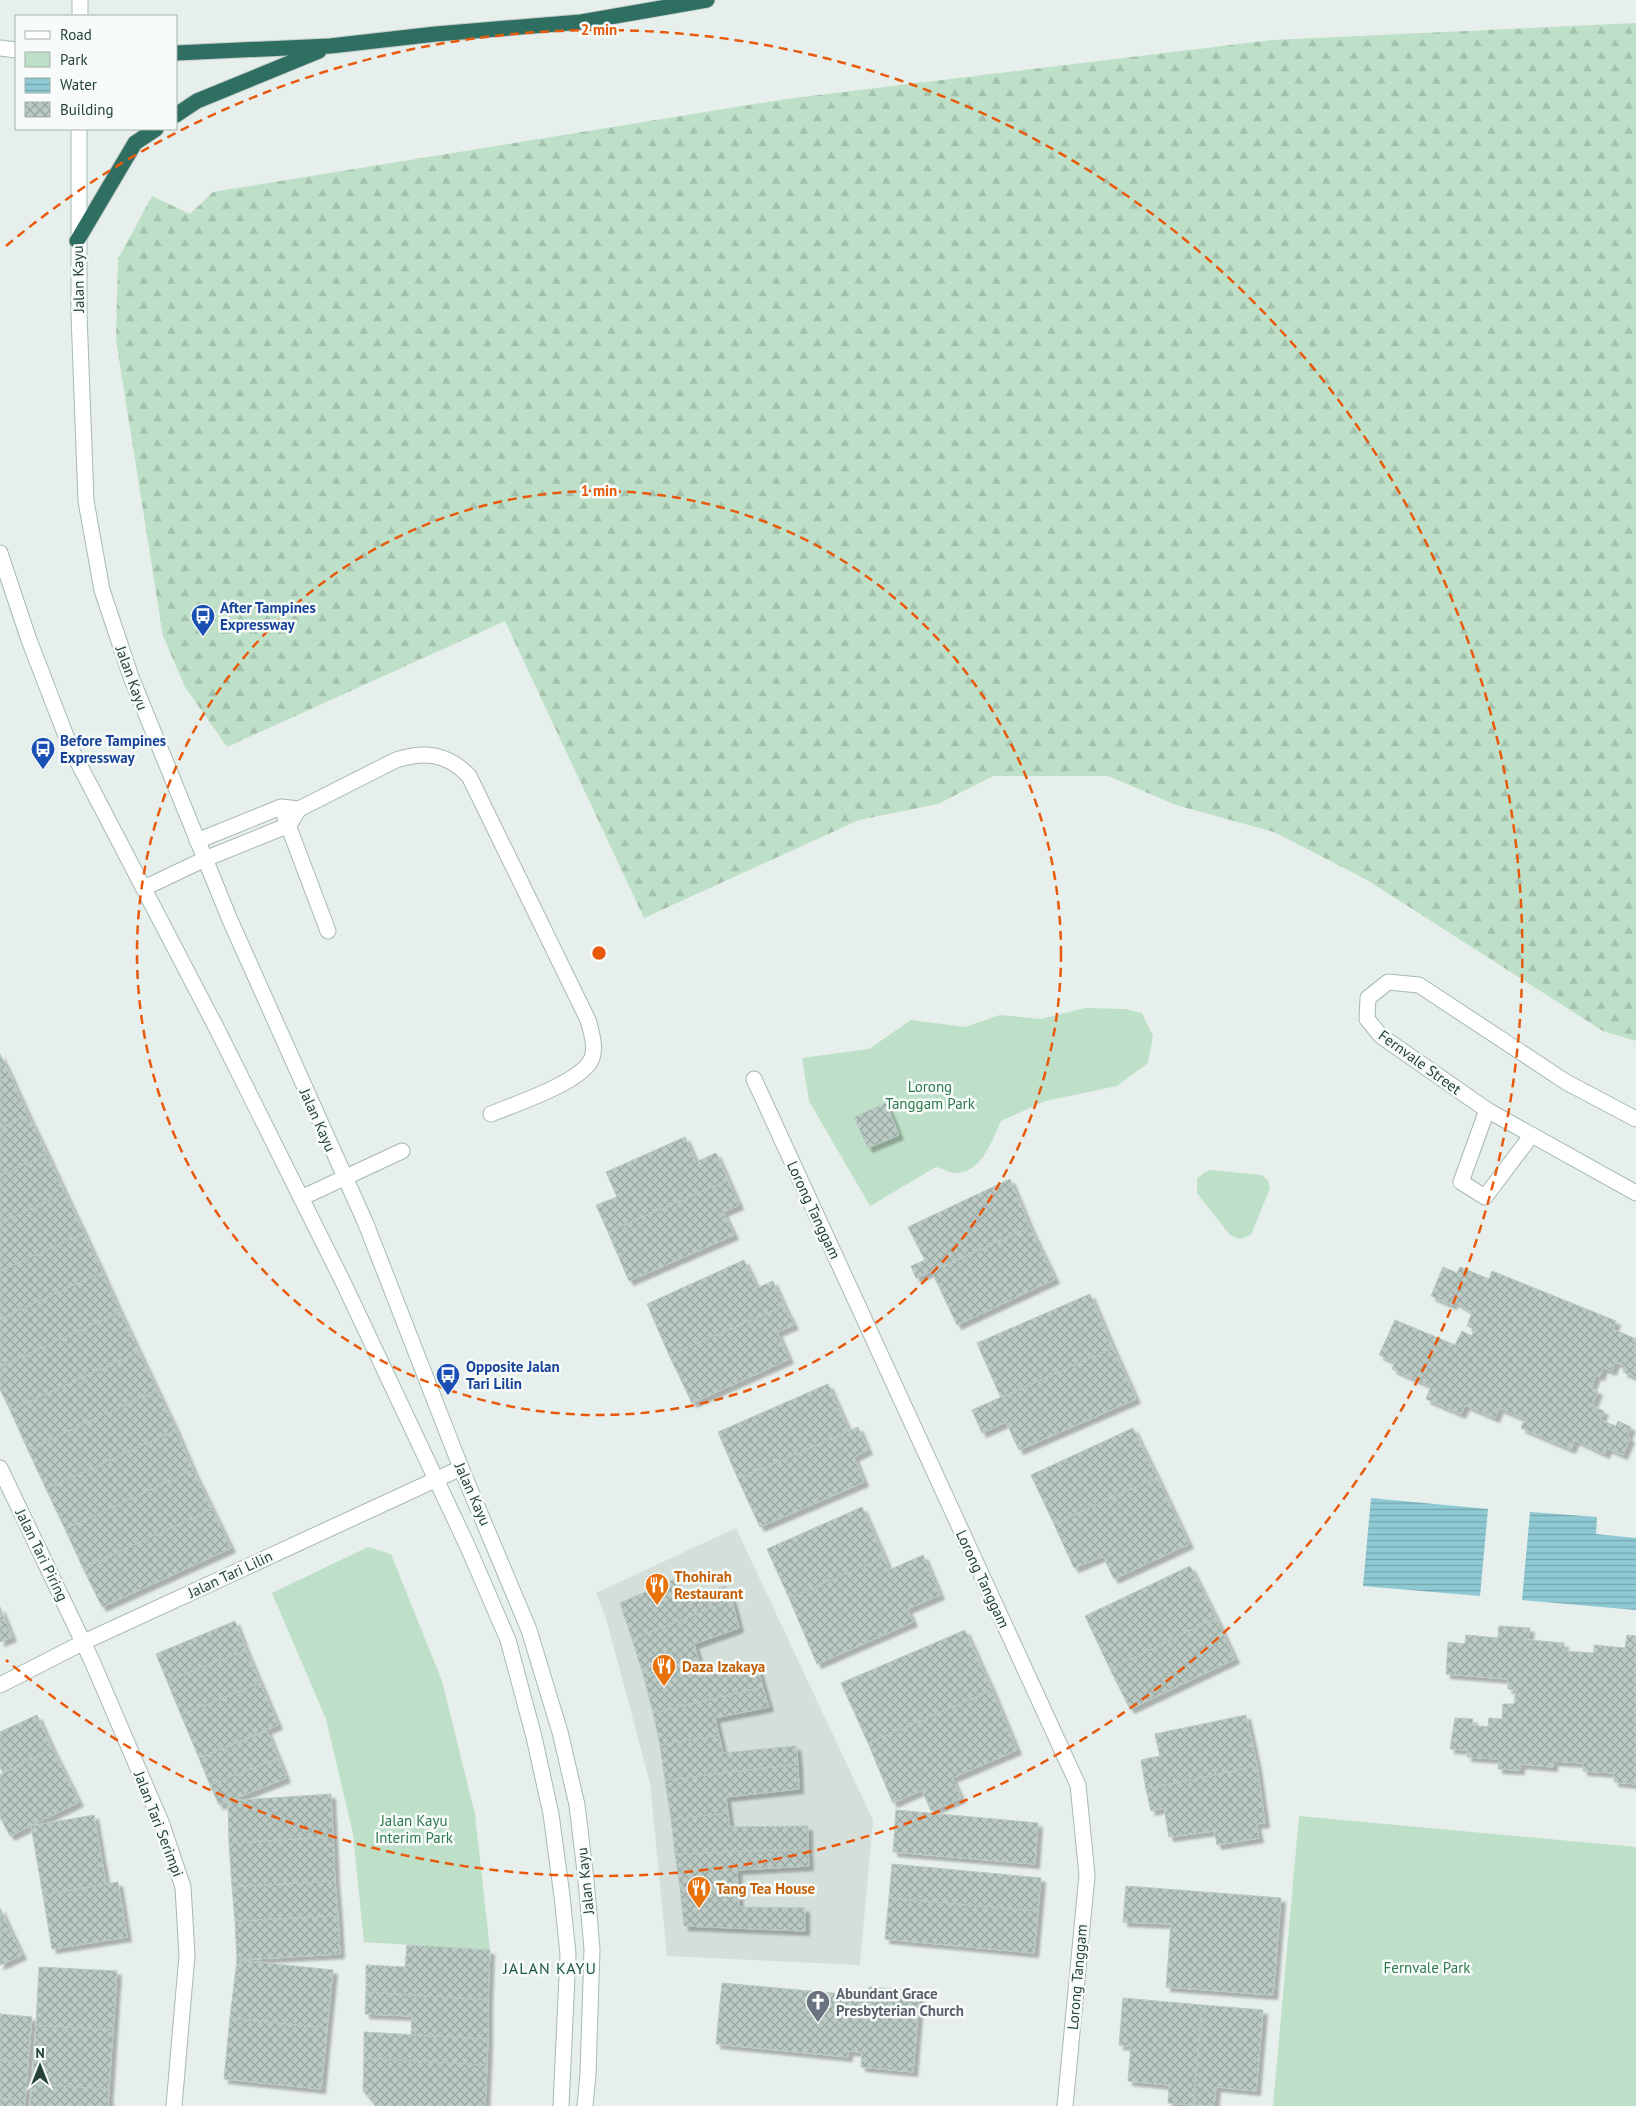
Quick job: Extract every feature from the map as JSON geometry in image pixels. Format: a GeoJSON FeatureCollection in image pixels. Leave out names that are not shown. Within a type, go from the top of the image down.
{"type":"FeatureCollection","features":[{"type":"Feature","properties":{"kind":"highway"},"geometry":{"type":"LineString","coordinates":[[178,53],[330,46],[436,34],[581,22],[707,0]]}},
{"type":"Feature","properties":{"kind":"highway"},"geometry":{"type":"LineString","coordinates":[[178,114],[197,101],[330,46]]}},
{"type":"Feature","properties":{"kind":"highway"},"geometry":{"type":"LineString","coordinates":[[77,241],[135,143],[154,130]]}},
{"type":"Feature","properties":{"kind":"main road"},"geometry":{"type":"LineString","coordinates":[[80,0],[80,15]]}},
{"type":"Feature","properties":{"kind":"main road"},"geometry":{"type":"LineString","coordinates":[[0,48],[15,50]]}},
{"type":"Feature","properties":{"kind":"main road","name":"Jalan Kayu"},"geometry":{"type":"LineString","coordinates":[[79,130],[77,241],[86,500],[102,590],[131,677],[197,841],[257,985],[366,1224],[461,1468],[529,1630],[560,1732],[577,1804],[592,1949],[588,2074],[585,2106]]}},
{"type":"Feature","properties":{"kind":"main road","name":"Jalan Kayu"},"geometry":{"type":"LineString","coordinates":[[0,553],[29,640],[72,749],[301,1198],[436,1478],[508,1640],[534,1737],[551,1814],[568,1954],[560,2106]]}},
{"type":"Feature","properties":{"kind":"main road"},"geometry":{"type":"LineString","coordinates":[[144,888],[205,859],[288,825],[299,809],[396,760],[407,756],[432,754],[443,756],[460,767],[469,776],[588,1020],[593,1040],[592,1058],[581,1073],[491,1114]]}},
{"type":"Feature","properties":{"kind":"main road"},"geometry":{"type":"LineString","coordinates":[[197,841],[282,807],[299,809]]}},
{"type":"Feature","properties":{"kind":"main road"},"geometry":{"type":"LineString","coordinates":[[282,807],[328,930]]}},
{"type":"Feature","properties":{"kind":"main road","name":"Fernvale Street"},"geometry":{"type":"LineString","coordinates":[[1636,1119],[1566,1082],[1418,985],[1388,982],[1368,998],[1366,1018],[1381,1036],[1487,1110],[1636,1193]]}},
{"type":"Feature","properties":{"kind":"main road","name":"Lorong Tanggam"},"geometry":{"type":"LineString","coordinates":[[754,1079],[1078,1785],[1087,1875],[1065,2106]]}},
{"type":"Feature","properties":{"kind":"main road"},"geometry":{"type":"LineString","coordinates":[[1487,1110],[1461,1182],[1485,1196],[1531,1136]]}},
{"type":"Feature","properties":{"kind":"main road"},"geometry":{"type":"LineString","coordinates":[[301,1198],[402,1151]]}},
{"type":"Feature","properties":{"kind":"main road","name":"Jalan Tari Piring"},"geometry":{"type":"LineString","coordinates":[[0,1468],[84,1642]]}},
{"type":"Feature","properties":{"kind":"main road","name":"Jalan Tari Lilin"},"geometry":{"type":"LineString","coordinates":[[0,1685],[84,1642],[461,1468]]}},
{"type":"Feature","properties":{"kind":"main road","name":"Jalan Tari Serimpi"},"geometry":{"type":"LineString","coordinates":[[84,1642],[161,1822],[183,1887],[187,1955],[174,2106]]}},
{"type":"Feature","properties":{"kind":"shaded area"},"geometry":{"type":"Polygon","coordinates":[[[736,1528],[873,1820],[860,1965],[667,1956],[650,1783],[606,1618],[596,1593],[736,1528]]]}},
{"type":"Feature","properties":{"kind":"green space"},"geometry":{"type":"Polygon","coordinates":[[[1636,23],[1636,1041],[1603,1031],[1367,880],[1274,832],[1176,805],[1108,776],[993,776],[938,804],[859,820],[644,918],[505,621],[227,747],[185,687],[163,636],[116,340],[118,259],[152,196],[190,214],[213,192],[786,99],[1272,40],[1636,23]]]}},
{"type":"Feature","properties":{"kind":"green space","name":"Lorong Tanggam Park"},"geometry":{"type":"Polygon","coordinates":[[[1085,1008],[1125,1009],[1142,1013],[1153,1036],[1148,1063],[1117,1086],[1045,1101],[1001,1121],[990,1146],[973,1168],[965,1172],[956,1173],[936,1167],[870,1206],[809,1101],[802,1058],[869,1049],[911,1020],[965,1027],[1000,1015],[1041,1019],[1085,1008]]]}},
{"type":"Feature","properties":{"kind":"green space"},"geometry":{"type":"Polygon","coordinates":[[[1212,1170],[1261,1175],[1268,1180],[1270,1188],[1251,1235],[1240,1239],[1230,1235],[1197,1193],[1197,1179],[1205,1172],[1212,1170]]]}},
{"type":"Feature","properties":{"kind":"green space","name":"Jalan Kayu Interim Park"},"geometry":{"type":"Polygon","coordinates":[[[368,1547],[391,1554],[442,1681],[475,1814],[490,1950],[364,1942],[353,1834],[326,1719],[272,1593],[368,1547]]]}},
{"type":"Feature","properties":{"kind":"green space","name":"Fernvale Park"},"geometry":{"type":"Polygon","coordinates":[[[1299,1816],[1636,1847],[1636,2106],[1273,2106],[1299,1816]]]}},
{"type":"Feature","properties":{"kind":"water"},"geometry":{"type":"Polygon","coordinates":[[[1371,1498],[1488,1509],[1480,1596],[1363,1586],[1371,1498]]]}},
{"type":"Feature","properties":{"kind":"water"},"geometry":{"type":"Polygon","coordinates":[[[1530,1512],[1597,1517],[1596,1534],[1636,1538],[1636,1610],[1522,1600],[1530,1512]]]}},
{"type":"Feature","properties":{"kind":"building"},"geometry":{"type":"Polygon","coordinates":[[[0,1054],[10,1075],[0,1080],[0,1054]]]}},
{"type":"Feature","properties":{"kind":"building"},"geometry":{"type":"Polygon","coordinates":[[[10,1075],[28,1115],[0,1128],[0,1080],[10,1075]]]}},
{"type":"Feature","properties":{"kind":"building"},"geometry":{"type":"Polygon","coordinates":[[[886,1103],[899,1135],[868,1148],[854,1117],[886,1103]]]}},
{"type":"Feature","properties":{"kind":"building"},"geometry":{"type":"Polygon","coordinates":[[[28,1115],[47,1154],[0,1176],[0,1128],[28,1115]]]}},
{"type":"Feature","properties":{"kind":"building"},"geometry":{"type":"Polygon","coordinates":[[[685,1137],[696,1162],[716,1153],[728,1180],[608,1232],[596,1205],[617,1197],[606,1172],[685,1137]]]}},
{"type":"Feature","properties":{"kind":"building"},"geometry":{"type":"Polygon","coordinates":[[[47,1154],[65,1193],[0,1223],[0,1176],[47,1154]]]}},
{"type":"Feature","properties":{"kind":"building"},"geometry":{"type":"Polygon","coordinates":[[[1010,1179],[1030,1227],[916,1278],[911,1266],[925,1260],[908,1227],[1010,1179]]]}},
{"type":"Feature","properties":{"kind":"building"},"geometry":{"type":"Polygon","coordinates":[[[728,1180],[739,1205],[723,1212],[734,1235],[629,1281],[608,1232],[728,1180]]]}},
{"type":"Feature","properties":{"kind":"building"},"geometry":{"type":"Polygon","coordinates":[[[65,1193],[84,1233],[0,1271],[0,1223],[65,1193]]]}},
{"type":"Feature","properties":{"kind":"building"},"geometry":{"type":"Polygon","coordinates":[[[1030,1227],[1055,1279],[957,1325],[932,1272],[1030,1227]]]}},
{"type":"Feature","properties":{"kind":"building"},"geometry":{"type":"Polygon","coordinates":[[[84,1233],[102,1272],[0,1319],[0,1271],[84,1233]]]}},
{"type":"Feature","properties":{"kind":"building"},"geometry":{"type":"Polygon","coordinates":[[[744,1260],[757,1288],[773,1281],[784,1306],[669,1355],[647,1304],[744,1260]]]}},
{"type":"Feature","properties":{"kind":"building"},"geometry":{"type":"Polygon","coordinates":[[[1443,1267],[1457,1273],[1460,1267],[1489,1279],[1492,1271],[1616,1321],[1613,1329],[1636,1339],[1634,1345],[1636,1346],[1636,1377],[1623,1372],[1625,1366],[1615,1362],[1612,1371],[1603,1368],[1600,1376],[1596,1375],[1591,1388],[1598,1391],[1592,1406],[1604,1411],[1600,1420],[1616,1426],[1618,1421],[1631,1427],[1627,1436],[1630,1438],[1623,1455],[1607,1448],[1605,1454],[1575,1440],[1571,1449],[1521,1428],[1525,1419],[1499,1408],[1495,1418],[1465,1405],[1461,1414],[1426,1399],[1431,1386],[1392,1369],[1395,1362],[1379,1355],[1395,1320],[1455,1345],[1462,1331],[1472,1336],[1474,1329],[1467,1326],[1472,1312],[1453,1301],[1452,1305],[1431,1296],[1443,1267]]]}},
{"type":"Feature","properties":{"kind":"building"},"geometry":{"type":"Polygon","coordinates":[[[102,1272],[120,1312],[0,1367],[0,1319],[102,1272]]]}},
{"type":"Feature","properties":{"kind":"building"},"geometry":{"type":"Polygon","coordinates":[[[1090,1294],[1113,1348],[1001,1398],[977,1343],[1090,1294]]]}},
{"type":"Feature","properties":{"kind":"building"},"geometry":{"type":"Polygon","coordinates":[[[784,1306],[794,1325],[777,1332],[789,1359],[692,1403],[669,1355],[784,1306]]]}},
{"type":"Feature","properties":{"kind":"building"},"geometry":{"type":"Polygon","coordinates":[[[120,1312],[139,1352],[10,1410],[0,1389],[0,1367],[120,1312]]]}},
{"type":"Feature","properties":{"kind":"building"},"geometry":{"type":"Polygon","coordinates":[[[1113,1348],[1136,1399],[1019,1450],[1006,1422],[982,1433],[972,1410],[1113,1348]]]}},
{"type":"Feature","properties":{"kind":"building"},"geometry":{"type":"Polygon","coordinates":[[[139,1352],[157,1390],[28,1450],[10,1410],[139,1352]]]}},
{"type":"Feature","properties":{"kind":"building"},"geometry":{"type":"Polygon","coordinates":[[[828,1384],[849,1431],[738,1479],[718,1432],[828,1384]]]}},
{"type":"Feature","properties":{"kind":"building"},"geometry":{"type":"Polygon","coordinates":[[[157,1390],[176,1430],[46,1489],[28,1450],[157,1390]]]}},
{"type":"Feature","properties":{"kind":"building"},"geometry":{"type":"Polygon","coordinates":[[[858,1427],[868,1450],[854,1457],[864,1482],[760,1527],[738,1479],[858,1427]]]}},
{"type":"Feature","properties":{"kind":"building"},"geometry":{"type":"Polygon","coordinates":[[[1133,1428],[1157,1477],[1054,1524],[1031,1475],[1133,1428]]]}},
{"type":"Feature","properties":{"kind":"building"},"geometry":{"type":"Polygon","coordinates":[[[176,1430],[193,1470],[65,1529],[46,1489],[176,1430]]]}},
{"type":"Feature","properties":{"kind":"building"},"geometry":{"type":"Polygon","coordinates":[[[193,1470],[212,1509],[83,1568],[65,1529],[193,1470]]]}},
{"type":"Feature","properties":{"kind":"building"},"geometry":{"type":"Polygon","coordinates":[[[1157,1477],[1189,1544],[1114,1579],[1103,1556],[1074,1568],[1054,1524],[1157,1477]]]}},
{"type":"Feature","properties":{"kind":"building"},"geometry":{"type":"Polygon","coordinates":[[[862,1507],[884,1557],[789,1598],[767,1549],[862,1507]]]}},
{"type":"Feature","properties":{"kind":"building"},"geometry":{"type":"Polygon","coordinates":[[[212,1509],[231,1548],[102,1607],[83,1568],[212,1509]]]}},
{"type":"Feature","properties":{"kind":"building"},"geometry":{"type":"Polygon","coordinates":[[[923,1555],[940,1595],[907,1609],[913,1622],[817,1664],[789,1598],[884,1557],[889,1570],[923,1555]]]}},
{"type":"Feature","properties":{"kind":"building"},"geometry":{"type":"Polygon","coordinates":[[[1190,1566],[1216,1618],[1110,1669],[1085,1616],[1190,1566]]]}},
{"type":"Feature","properties":{"kind":"building"},"geometry":{"type":"Polygon","coordinates":[[[675,1579],[680,1600],[726,1586],[732,1600],[632,1639],[620,1603],[675,1579]]]}},
{"type":"Feature","properties":{"kind":"building"},"geometry":{"type":"Polygon","coordinates":[[[732,1600],[739,1628],[694,1644],[698,1658],[643,1674],[632,1639],[732,1600]]]}},
{"type":"Feature","properties":{"kind":"building"},"geometry":{"type":"Polygon","coordinates":[[[0,1607],[12,1637],[0,1642],[0,1607]]]}},
{"type":"Feature","properties":{"kind":"building"},"geometry":{"type":"Polygon","coordinates":[[[1216,1618],[1235,1659],[1130,1709],[1110,1669],[1216,1618]]]}},
{"type":"Feature","properties":{"kind":"building"},"geometry":{"type":"Polygon","coordinates":[[[235,1621],[246,1650],[167,1681],[156,1654],[235,1621]]]}},
{"type":"Feature","properties":{"kind":"building"},"geometry":{"type":"Polygon","coordinates":[[[1499,1626],[1530,1628],[1528,1640],[1564,1643],[1564,1651],[1594,1653],[1594,1645],[1625,1648],[1627,1635],[1636,1636],[1636,1784],[1614,1782],[1614,1773],[1583,1771],[1583,1763],[1553,1761],[1553,1767],[1520,1764],[1520,1770],[1498,1769],[1499,1759],[1467,1757],[1468,1750],[1450,1749],[1455,1718],[1473,1719],[1472,1725],[1488,1727],[1489,1718],[1502,1719],[1503,1704],[1514,1704],[1516,1690],[1508,1689],[1508,1679],[1446,1674],[1448,1642],[1465,1644],[1466,1635],[1498,1638],[1499,1626]]]}},
{"type":"Feature","properties":{"kind":"building"},"geometry":{"type":"Polygon","coordinates":[[[965,1630],[992,1690],[868,1743],[841,1683],[965,1630]]]}},
{"type":"Feature","properties":{"kind":"building"},"geometry":{"type":"Polygon","coordinates":[[[246,1650],[260,1683],[181,1715],[167,1681],[246,1650]]]}},
{"type":"Feature","properties":{"kind":"building"},"geometry":{"type":"Polygon","coordinates":[[[698,1658],[703,1676],[757,1665],[763,1687],[653,1713],[643,1674],[698,1658]]]}},
{"type":"Feature","properties":{"kind":"building"},"geometry":{"type":"Polygon","coordinates":[[[260,1683],[278,1725],[199,1758],[181,1715],[260,1683]]]}},
{"type":"Feature","properties":{"kind":"building"},"geometry":{"type":"Polygon","coordinates":[[[763,1687],[769,1707],[715,1718],[719,1735],[660,1745],[653,1713],[763,1687]]]}},
{"type":"Feature","properties":{"kind":"building"},"geometry":{"type":"Polygon","coordinates":[[[992,1690],[1017,1750],[952,1778],[961,1798],[931,1811],[922,1790],[893,1803],[868,1743],[992,1690]]]}},
{"type":"Feature","properties":{"kind":"building"},"geometry":{"type":"Polygon","coordinates":[[[37,1715],[52,1748],[3,1773],[0,1767],[0,1732],[37,1715]]]}},
{"type":"Feature","properties":{"kind":"building"},"geometry":{"type":"Polygon","coordinates":[[[1246,1715],[1257,1766],[1146,1789],[1141,1760],[1160,1756],[1155,1734],[1246,1715]]]}},
{"type":"Feature","properties":{"kind":"building"},"geometry":{"type":"Polygon","coordinates":[[[267,1731],[278,1758],[210,1785],[199,1758],[267,1731]]]}},
{"type":"Feature","properties":{"kind":"building"},"geometry":{"type":"Polygon","coordinates":[[[719,1735],[723,1753],[796,1746],[798,1764],[665,1780],[660,1745],[719,1735]]]}},
{"type":"Feature","properties":{"kind":"building"},"geometry":{"type":"Polygon","coordinates":[[[52,1748],[79,1802],[10,1836],[0,1817],[0,1775],[52,1748]]]}},
{"type":"Feature","properties":{"kind":"building"},"geometry":{"type":"Polygon","coordinates":[[[278,1758],[286,1778],[219,1805],[210,1785],[278,1758]]]}},
{"type":"Feature","properties":{"kind":"building"},"geometry":{"type":"Polygon","coordinates":[[[798,1764],[799,1789],[726,1797],[728,1813],[671,1819],[665,1780],[798,1764]]]}},
{"type":"Feature","properties":{"kind":"building"},"geometry":{"type":"Polygon","coordinates":[[[1257,1766],[1265,1823],[1256,1824],[1259,1838],[1217,1845],[1214,1831],[1169,1837],[1164,1808],[1151,1811],[1146,1789],[1257,1766]]]}},
{"type":"Feature","properties":{"kind":"building"},"geometry":{"type":"Polygon","coordinates":[[[331,1794],[333,1837],[229,1843],[228,1801],[331,1794]]]}},
{"type":"Feature","properties":{"kind":"building"},"geometry":{"type":"Polygon","coordinates":[[[896,1810],[1038,1823],[1035,1864],[893,1852],[896,1810]]]}},
{"type":"Feature","properties":{"kind":"building"},"geometry":{"type":"Polygon","coordinates":[[[728,1813],[730,1827],[808,1826],[808,1849],[675,1854],[671,1819],[728,1813]]]}},
{"type":"Feature","properties":{"kind":"building"},"geometry":{"type":"Polygon","coordinates":[[[94,1815],[106,1884],[43,1895],[31,1826],[94,1815]]]}},
{"type":"Feature","properties":{"kind":"building"},"geometry":{"type":"Polygon","coordinates":[[[333,1837],[335,1881],[232,1887],[229,1843],[333,1837]]]}},
{"type":"Feature","properties":{"kind":"building"},"geometry":{"type":"Polygon","coordinates":[[[808,1849],[809,1866],[737,1870],[738,1887],[680,1888],[675,1854],[808,1849]]]}},
{"type":"Feature","properties":{"kind":"building"},"geometry":{"type":"Polygon","coordinates":[[[892,1864],[1041,1878],[1038,1911],[889,1898],[892,1864]]]}},
{"type":"Feature","properties":{"kind":"building"},"geometry":{"type":"Polygon","coordinates":[[[335,1881],[338,1916],[235,1921],[232,1887],[335,1881]]]}},
{"type":"Feature","properties":{"kind":"building"},"geometry":{"type":"Polygon","coordinates":[[[118,1882],[127,1937],[52,1949],[43,1895],[118,1882]]]}},
{"type":"Feature","properties":{"kind":"building"},"geometry":{"type":"Polygon","coordinates":[[[1126,1886],[1281,1898],[1273,1995],[1166,1987],[1171,1924],[1123,1922],[1126,1886]]]}},
{"type":"Feature","properties":{"kind":"building"},"geometry":{"type":"Polygon","coordinates":[[[738,1887],[739,1907],[805,1908],[805,1931],[684,1926],[680,1888],[738,1887]]]}},
{"type":"Feature","properties":{"kind":"building"},"geometry":{"type":"Polygon","coordinates":[[[889,1898],[1038,1911],[1034,1953],[885,1939],[889,1898]]]}},
{"type":"Feature","properties":{"kind":"building"},"geometry":{"type":"Polygon","coordinates":[[[0,1908],[9,1928],[0,1932],[0,1908]]]}},
{"type":"Feature","properties":{"kind":"building"},"geometry":{"type":"Polygon","coordinates":[[[338,1916],[340,1954],[237,1960],[235,1921],[338,1916]]]}},
{"type":"Feature","properties":{"kind":"building"},"geometry":{"type":"Polygon","coordinates":[[[9,1928],[22,1955],[0,1965],[0,1932],[9,1928]]]}},
{"type":"Feature","properties":{"kind":"building"},"geometry":{"type":"Polygon","coordinates":[[[407,1945],[490,1950],[488,2000],[366,1992],[366,1965],[405,1967],[407,1945]]]}},
{"type":"Feature","properties":{"kind":"building"},"geometry":{"type":"Polygon","coordinates":[[[237,1960],[333,1970],[327,2028],[230,2018],[237,1960]]]}},
{"type":"Feature","properties":{"kind":"building"},"geometry":{"type":"Polygon","coordinates":[[[39,1967],[117,1971],[113,2030],[36,2025],[39,1967]]]}},
{"type":"Feature","properties":{"kind":"building","name":"Abundant Grace Presbyterian Church"},"geometry":{"type":"Polygon","coordinates":[[[722,1983],[853,1995],[853,2000],[868,2001],[869,1987],[920,1991],[913,2072],[861,2067],[862,2052],[848,2051],[848,2057],[716,2044],[722,1983]]]}},
{"type":"Feature","properties":{"kind":"building"},"geometry":{"type":"Polygon","coordinates":[[[366,1992],[488,2000],[488,2039],[411,2035],[412,2016],[365,2014],[366,1992]]]}},
{"type":"Feature","properties":{"kind":"building"},"geometry":{"type":"Polygon","coordinates":[[[1123,1998],[1202,2005],[1193,2105],[1168,2103],[1169,2085],[1128,2081],[1131,2046],[1119,2045],[1123,1998]]]}},
{"type":"Feature","properties":{"kind":"building"},"geometry":{"type":"Polygon","coordinates":[[[1202,2005],[1263,2010],[1256,2091],[1216,2087],[1214,2106],[1193,2105],[1202,2005]]]}},
{"type":"Feature","properties":{"kind":"building"},"geometry":{"type":"Polygon","coordinates":[[[0,2014],[32,2017],[28,2063],[0,2060],[0,2014]]]}},
{"type":"Feature","properties":{"kind":"building"},"geometry":{"type":"Polygon","coordinates":[[[230,2018],[327,2028],[321,2089],[224,2079],[230,2018]]]}},
{"type":"Feature","properties":{"kind":"building"},"geometry":{"type":"Polygon","coordinates":[[[36,2025],[113,2030],[109,2089],[32,2084],[36,2025]]]}},
{"type":"Feature","properties":{"kind":"building"},"geometry":{"type":"Polygon","coordinates":[[[364,2032],[488,2039],[487,2065],[364,2058],[364,2032]]]}},
{"type":"Feature","properties":{"kind":"building"},"geometry":{"type":"Polygon","coordinates":[[[364,2058],[487,2065],[485,2106],[376,2106],[363,2091],[364,2058]]]}},
{"type":"Feature","properties":{"kind":"building"},"geometry":{"type":"Polygon","coordinates":[[[0,2060],[28,2063],[25,2100],[0,2098],[0,2060]]]}},
{"type":"Feature","properties":{"kind":"building"},"geometry":{"type":"Polygon","coordinates":[[[32,2084],[109,2089],[108,2106],[30,2106],[32,2084]]]}},
{"type":"Feature","properties":{"kind":"building"},"geometry":{"type":"Polygon","coordinates":[[[0,2098],[25,2100],[24,2106],[0,2106],[0,2098]]]}},
{"type":"Feature","properties":{"kind":"place","name":"After Tampines Expressway"},"geometry":{"type":"Point","coordinates":[203,637]}},
{"type":"Feature","properties":{"kind":"place","name":"Before Tampines Expressway"},"geometry":{"type":"Point","coordinates":[43,770]}},
{"type":"Feature","properties":{"kind":"place","name":"Opposite Jalan Tari Lilin"},"geometry":{"type":"Point","coordinates":[448,1396]}},
{"type":"Feature","properties":{"kind":"place","name":"Thohirah Restaurant"},"geometry":{"type":"Point","coordinates":[657,1606]}},
{"type":"Feature","properties":{"kind":"place","name":"Daza Izakaya"},"geometry":{"type":"Point","coordinates":[664,1687]}},
{"type":"Feature","properties":{"kind":"place","name":"Tang Tea House"},"geometry":{"type":"Point","coordinates":[699,1909]}},
{"type":"Feature","properties":{"kind":"place","name":"Abundant Grace Presbyterian Church"},"geometry":{"type":"Point","coordinates":[818,2023]}},
{"type":"Feature","properties":{"kind":"district","name":"JALAN KAYU"},"geometry":{"type":"Point","coordinates":[550,1968]}}]}
